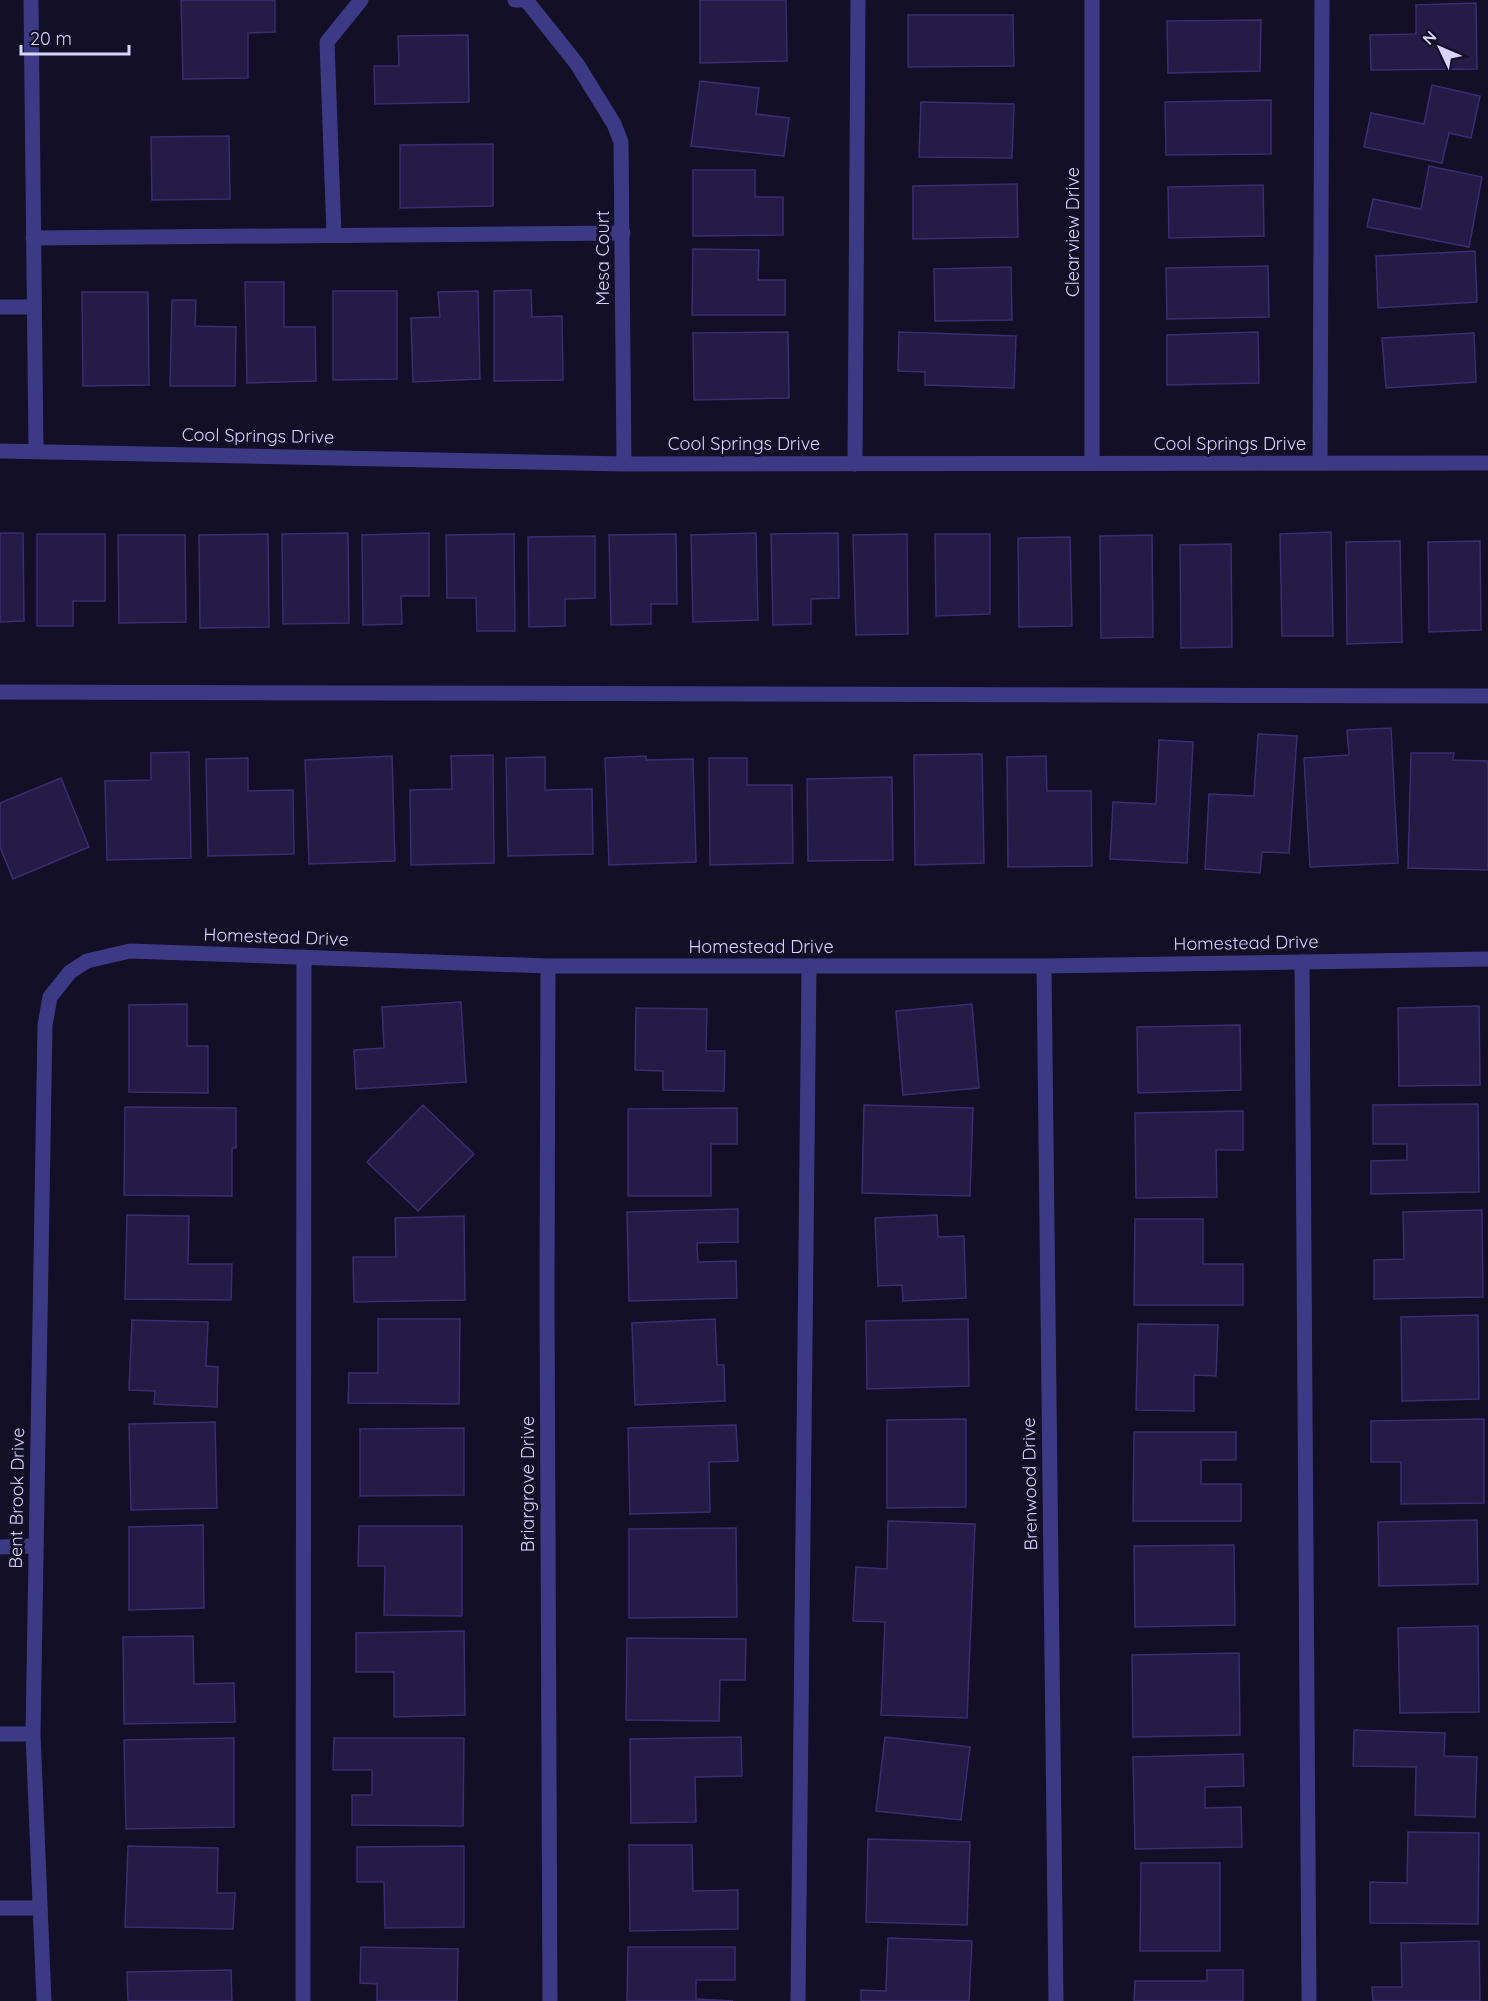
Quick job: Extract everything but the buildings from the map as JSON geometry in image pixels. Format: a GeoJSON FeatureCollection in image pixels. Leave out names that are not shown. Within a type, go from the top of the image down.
{"type":"FeatureCollection","features":[{"type":"Feature","properties":{"kind":"street"},"geometry":{"type":"LineString","coordinates":[[31,0],[36,451]]}},
{"type":"Feature","properties":{"kind":"street"},"geometry":{"type":"LineString","coordinates":[[334,235],[327,42],[361,0]]}},
{"type":"Feature","properties":{"kind":"street","name":"Mesa Court"},"geometry":{"type":"LineString","coordinates":[[515,0],[526,0],[577,64],[614,124],[621,142],[624,464]]}},
{"type":"Feature","properties":{"kind":"street"},"geometry":{"type":"LineString","coordinates":[[855,464],[858,0]]}},
{"type":"Feature","properties":{"kind":"street","name":"Clearview Drive"},"geometry":{"type":"LineString","coordinates":[[1092,0],[1092,463]]}},
{"type":"Feature","properties":{"kind":"street"},"geometry":{"type":"LineString","coordinates":[[1320,463],[1322,0]]}},
{"type":"Feature","properties":{"kind":"street"},"geometry":{"type":"LineString","coordinates":[[33,238],[623,233]]}},
{"type":"Feature","properties":{"kind":"street"},"geometry":{"type":"LineString","coordinates":[[0,307],[34,307]]}},
{"type":"Feature","properties":{"kind":"street","name":"Cool Springs Drive"},"geometry":{"type":"LineString","coordinates":[[0,451],[624,464],[1488,463]]}},
{"type":"Feature","properties":{"kind":"street"},"geometry":{"type":"LineString","coordinates":[[0,692],[1488,696]]}},
{"type":"Feature","properties":{"kind":"street","name":"Homestead Drive"},"geometry":{"type":"LineString","coordinates":[[50,997],[70,972],[87,961],[130,951],[549,966],[1044,966],[1488,959]]}},
{"type":"Feature","properties":{"kind":"street"},"geometry":{"type":"LineString","coordinates":[[303,2001],[304,957]]}},
{"type":"Feature","properties":{"kind":"street"},"geometry":{"type":"LineString","coordinates":[[1302,962],[1309,2001]]}},
{"type":"Feature","properties":{"kind":"street","name":"Briargrove Drive"},"geometry":{"type":"LineString","coordinates":[[549,966],[547,1311],[550,2001]]}},
{"type":"Feature","properties":{"kind":"street"},"geometry":{"type":"LineString","coordinates":[[798,2001],[809,966]]}},
{"type":"Feature","properties":{"kind":"street","name":"Brenwood Drive"},"geometry":{"type":"LineString","coordinates":[[1044,966],[1056,2001]]}},
{"type":"Feature","properties":{"kind":"street","name":"Bent Brook Drive"},"geometry":{"type":"LineString","coordinates":[[44,2001],[33,1734],[45,1037],[50,997]]}},
{"type":"Feature","properties":{"kind":"street"},"geometry":{"type":"LineString","coordinates":[[0,1547],[36,1546]]}},
{"type":"Feature","properties":{"kind":"street"},"geometry":{"type":"LineString","coordinates":[[0,1734],[33,1734]]}},
{"type":"Feature","properties":{"kind":"street"},"geometry":{"type":"LineString","coordinates":[[0,1908],[40,1908]]}}]}
